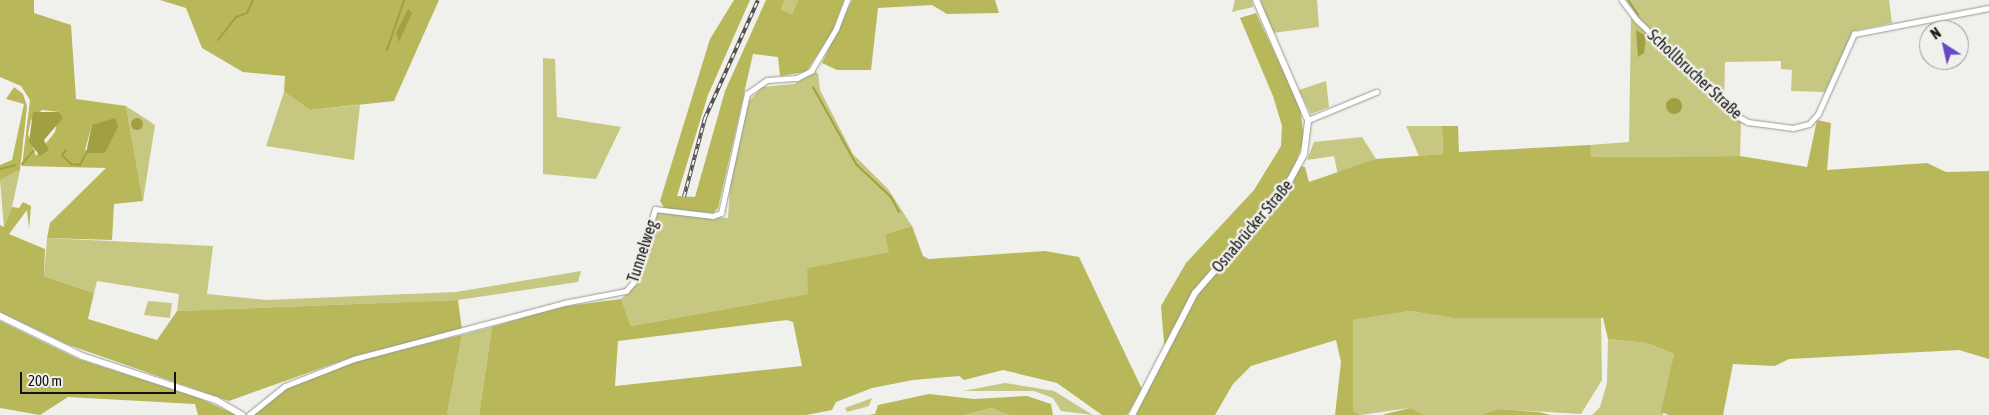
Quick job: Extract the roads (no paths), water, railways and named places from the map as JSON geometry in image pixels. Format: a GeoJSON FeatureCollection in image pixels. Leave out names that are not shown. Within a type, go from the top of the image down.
{"type":"FeatureCollection","features":[{"type":"Feature","properties":{"kind":"main road","name":"Osnabrücker Straße"},"geometry":{"type":"LineString","coordinates":[[1132,415],[1195,292],[1293,178],[1307,142],[1308,120],[1256,0]]}},
{"type":"Feature","properties":{"kind":"main road"},"geometry":{"type":"LineString","coordinates":[[0,316],[102,363],[224,403],[242,415]]}},
{"type":"Feature","properties":{"kind":"street","name":"Tunnelweg"},"geometry":{"type":"LineString","coordinates":[[249,415],[286,386],[354,360],[564,302],[626,291],[634,283],[655,208],[713,216],[721,213],[747,94],[759,83],[797,78],[811,71],[836,29],[847,0]]}},
{"type":"Feature","properties":{"kind":"street","name":"Schollbrucher Straße"},"geometry":{"type":"LineString","coordinates":[[1622,0],[1637,20],[1739,117],[1748,122],[1793,128],[1808,124],[1818,114],[1854,34],[1989,8]]}},
{"type":"Feature","properties":{"kind":"street"},"geometry":{"type":"LineString","coordinates":[[1308,120],[1376,92]]}},
{"type":"Feature","properties":{"kind":"waterway"},"geometry":{"type":"LineString","coordinates":[[218,40],[236,17],[247,13],[253,0]]}},
{"type":"Feature","properties":{"kind":"waterway"},"geometry":{"type":"LineString","coordinates":[[387,50],[404,0]]}},
{"type":"Feature","properties":{"kind":"waterway"},"geometry":{"type":"LineString","coordinates":[[1628,0],[1638,15]]}},
{"type":"Feature","properties":{"kind":"waterway"},"geometry":{"type":"LineString","coordinates":[[813,87],[856,164],[891,197],[899,212]]}},
{"type":"Feature","properties":{"kind":"waterway"},"geometry":{"type":"LineString","coordinates":[[22,164],[34,150]]}},
{"type":"Feature","properties":{"kind":"waterway"},"geometry":{"type":"LineString","coordinates":[[66,150],[62,155],[71,164],[80,165],[86,153]]}},
{"type":"Feature","properties":{"kind":"waterway"},"geometry":{"type":"LineString","coordinates":[[0,169],[16,165]]}},
{"type":"Feature","properties":{"kind":"railway"},"geometry":{"type":"LineString","coordinates":[[684,197],[705,118],[758,0]]}}]}
